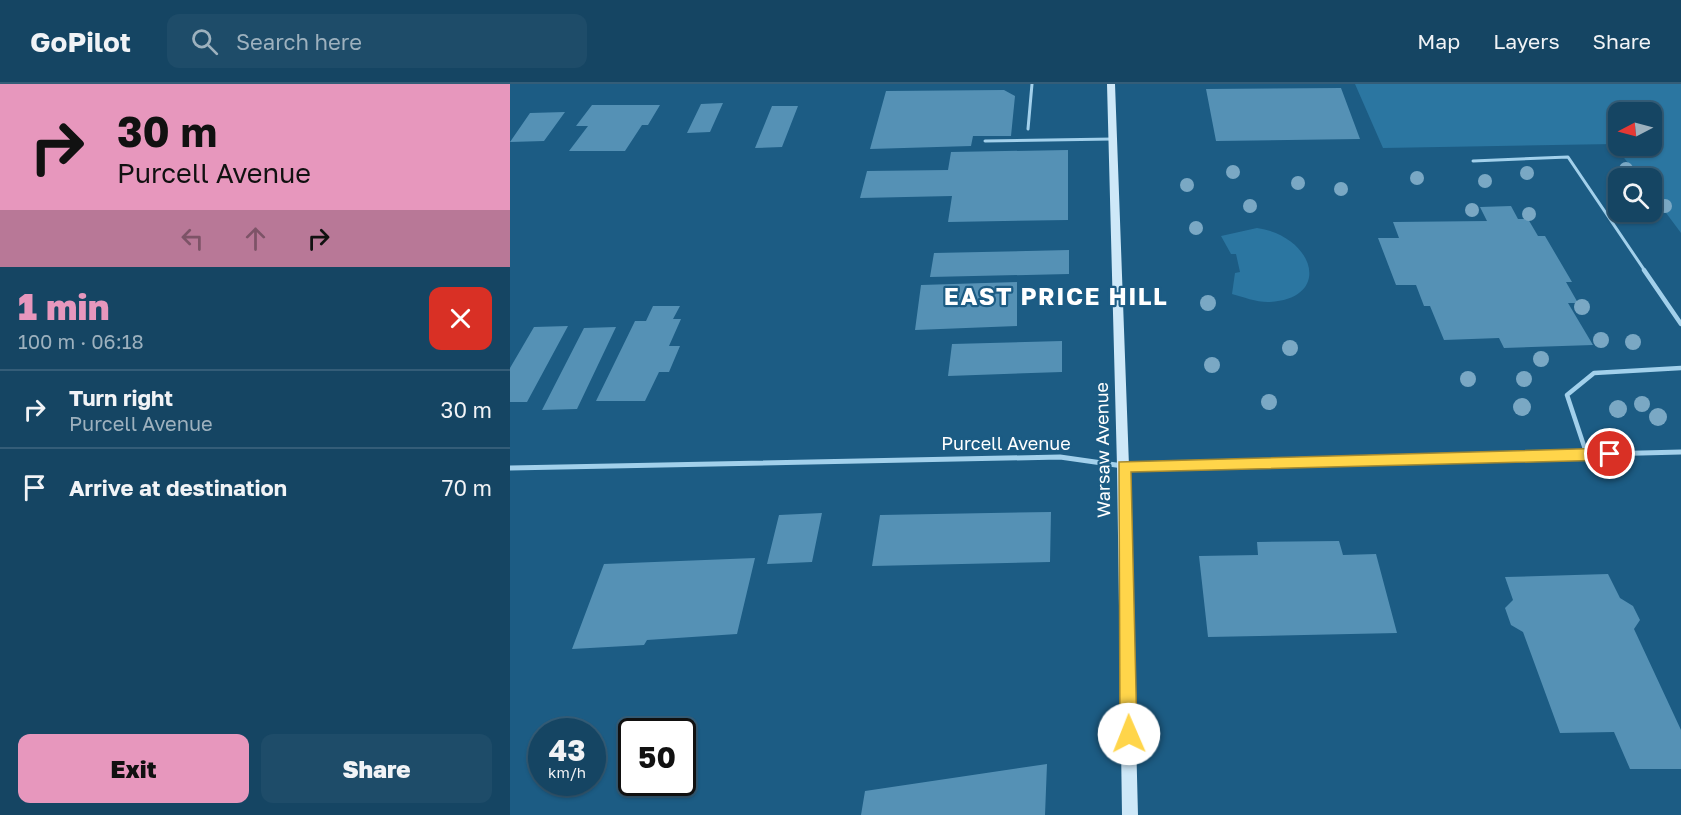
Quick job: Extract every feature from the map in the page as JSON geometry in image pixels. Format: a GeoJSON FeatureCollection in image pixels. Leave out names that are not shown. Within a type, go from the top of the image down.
{"type":"FeatureCollection","features":[{"type":"Feature","properties":{"kind":"main road","name":"Warsaw Avenue"},"geometry":{"type":"LineString","coordinates":[[1111,84],[1124,466],[1130,815]]}},
{"type":"Feature","properties":{"kind":"street","name":"Purcell Avenue"},"geometry":{"type":"LineString","coordinates":[[510,468],[1060,457],[1124,466],[1681,452]]}},
{"type":"Feature","properties":{"kind":"lane"},"geometry":{"type":"LineString","coordinates":[[1028,129],[1032,84]]}},
{"type":"Feature","properties":{"kind":"lane"},"geometry":{"type":"LineString","coordinates":[[985,141],[1113,139]]}},
{"type":"Feature","properties":{"kind":"lane"},"geometry":{"type":"LineString","coordinates":[[1473,161],[1568,158],[1681,324]]}},
{"type":"Feature","properties":{"kind":"lane"},"geometry":{"type":"LineString","coordinates":[[1587,454],[1567,395],[1594,373],[1681,368]]}},
{"type":"Feature","properties":{"kind":"shaded area"},"geometry":{"type":"Polygon","coordinates":[[[1355,84],[1681,84],[1681,233],[1662,207],[1662,168],[1632,168],[1623,156],[1662,156],[1662,102],[1608,102],[1608,144],[1383,148],[1355,84]]]}},
{"type":"Feature","properties":{"kind":"shaded area"},"geometry":{"type":"Polygon","coordinates":[[[1257,228],[1277,233],[1292,243],[1303,254],[1309,267],[1309,279],[1302,290],[1289,298],[1263,302],[1232,294],[1235,273],[1240,272],[1236,254],[1231,254],[1221,236],[1257,228]]]}},
{"type":"Feature","properties":{"kind":"building"},"geometry":{"type":"Polygon","coordinates":[[[1341,88],[1360,139],[1216,141],[1206,89],[1341,88]]]}},
{"type":"Feature","properties":{"kind":"building"},"geometry":{"type":"Polygon","coordinates":[[[1004,90],[1015,96],[1011,136],[973,136],[971,146],[870,149],[886,91],[1004,90]]]}},
{"type":"Feature","properties":{"kind":"building"},"geometry":{"type":"Polygon","coordinates":[[[723,103],[710,132],[687,133],[701,104],[723,103]]]}},
{"type":"Feature","properties":{"kind":"building"},"geometry":{"type":"Polygon","coordinates":[[[592,105],[660,105],[648,125],[642,125],[625,151],[569,151],[588,126],[576,126],[592,105]]]}},
{"type":"Feature","properties":{"kind":"building"},"geometry":{"type":"Polygon","coordinates":[[[772,106],[798,106],[782,147],[755,148],[772,106]]]}},
{"type":"Feature","properties":{"kind":"building"},"geometry":{"type":"Polygon","coordinates":[[[565,112],[544,141],[510,142],[530,113],[565,112]]]}},
{"type":"Feature","properties":{"kind":"building"},"geometry":{"type":"Polygon","coordinates":[[[1068,150],[1068,220],[948,222],[952,196],[860,198],[867,171],[948,170],[951,152],[1068,150]]]}},
{"type":"Feature","properties":{"kind":"building"},"geometry":{"type":"Polygon","coordinates":[[[1511,206],[1518,219],[1528,219],[1538,236],[1545,236],[1572,282],[1566,282],[1578,303],[1568,303],[1593,345],[1504,348],[1499,338],[1444,340],[1430,306],[1424,306],[1416,285],[1396,285],[1378,238],[1399,238],[1393,222],[1487,221],[1480,207],[1511,206]]]}},
{"type":"Feature","properties":{"kind":"building"},"geometry":{"type":"Polygon","coordinates":[[[1069,250],[1069,274],[930,277],[934,253],[1069,250]]]}},
{"type":"Feature","properties":{"kind":"building"},"geometry":{"type":"Polygon","coordinates":[[[1017,282],[1017,326],[915,330],[921,285],[1017,282]]]}},
{"type":"Feature","properties":{"kind":"building"},"geometry":{"type":"Polygon","coordinates":[[[653,306],[680,306],[673,319],[681,319],[669,346],[680,346],[669,372],[659,372],[645,401],[596,401],[635,321],[646,321],[653,306]]]}},
{"type":"Feature","properties":{"kind":"building"},"geometry":{"type":"Polygon","coordinates":[[[568,326],[527,402],[510,402],[510,368],[534,327],[568,326]]]}},
{"type":"Feature","properties":{"kind":"building"},"geometry":{"type":"Polygon","coordinates":[[[616,327],[577,409],[542,410],[584,328],[616,327]]]}},
{"type":"Feature","properties":{"kind":"building"},"geometry":{"type":"Polygon","coordinates":[[[1062,341],[1062,372],[948,376],[952,344],[1062,341]]]}},
{"type":"Feature","properties":{"kind":"building"},"geometry":{"type":"Polygon","coordinates":[[[1051,512],[1050,562],[872,566],[880,515],[1051,512]]]}},
{"type":"Feature","properties":{"kind":"building"},"geometry":{"type":"Polygon","coordinates":[[[822,513],[812,562],[767,564],[779,515],[822,513]]]}},
{"type":"Feature","properties":{"kind":"building"},"geometry":{"type":"Polygon","coordinates":[[[1339,541],[1343,555],[1376,554],[1397,633],[1208,637],[1199,556],[1258,555],[1257,542],[1339,541]]]}},
{"type":"Feature","properties":{"kind":"building"},"geometry":{"type":"Polygon","coordinates":[[[755,558],[737,634],[647,640],[644,645],[572,649],[604,564],[755,558]]]}},
{"type":"Feature","properties":{"kind":"building"},"geometry":{"type":"Polygon","coordinates":[[[1608,574],[1620,598],[1633,606],[1640,620],[1634,629],[1681,730],[1681,769],[1630,769],[1614,732],[1560,733],[1523,632],[1511,625],[1505,608],[1513,600],[1505,577],[1608,574]]]}},
{"type":"Feature","properties":{"kind":"building"},"geometry":{"type":"Polygon","coordinates":[[[1047,764],[1045,815],[861,815],[865,791],[1047,764]]]}},
{"type":"Feature","properties":{"kind":"district","name":"EAST PRICE HILL"},"geometry":{"type":"Point","coordinates":[1056,297]}},
{"type":"Feature","properties":{"kind":"route"},"geometry":{"type":"LineString","coordinates":[[1129,734],[1124,466],[1610,454]]}}]}
